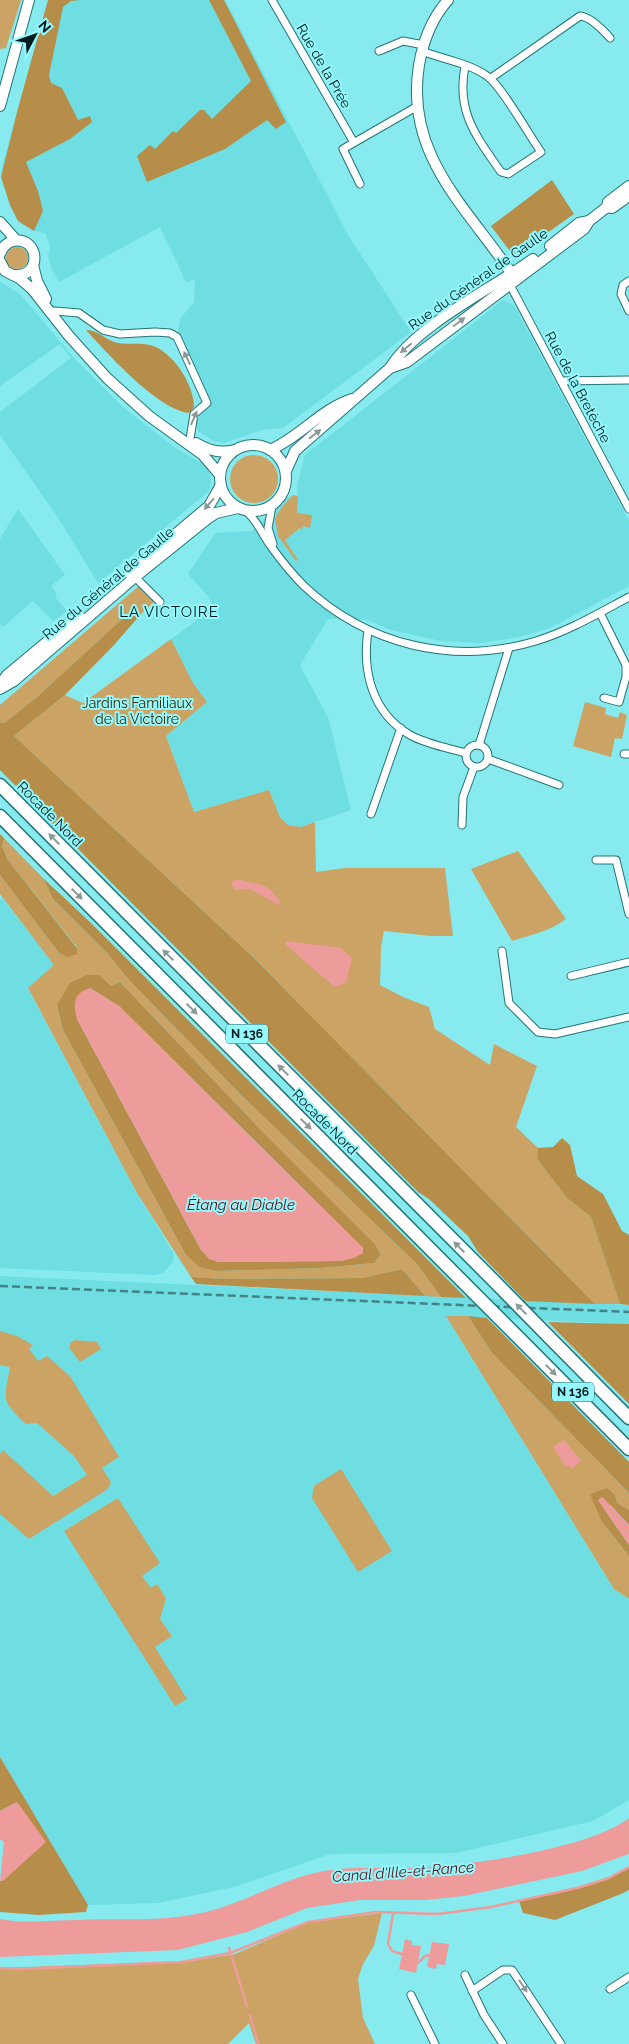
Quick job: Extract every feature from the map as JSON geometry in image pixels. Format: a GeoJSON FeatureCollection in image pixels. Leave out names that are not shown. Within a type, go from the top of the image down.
{"type":"FeatureCollection","features":[{"type":"Feature","properties":{"kind":"highway","name":"Rocade Nord"},"geometry":{"type":"LineString","coordinates":[[0,786],[629,1418]]}},
{"type":"Feature","properties":{"kind":"highway","name":"Rocade Nord"},"geometry":{"type":"LineString","coordinates":[[0,816],[629,1448]]}},
{"type":"Feature","properties":{"kind":"main road"},"geometry":{"type":"LineString","coordinates":[[0,106],[28,0]]}},
{"type":"Feature","properties":{"kind":"main road"},"geometry":{"type":"LineString","coordinates":[[448,0],[436,16],[423,48],[417,77],[416,107],[422,133],[433,161],[510,278]]}},
{"type":"Feature","properties":{"kind":"main road","name":"Rue du Général de Gaulle"},"geometry":{"type":"LineString","coordinates":[[286,471],[295,451],[344,411],[353,398],[390,368],[398,354],[429,328],[510,278],[580,223],[589,221],[607,207],[608,202],[629,186]]}},
{"type":"Feature","properties":{"kind":"main road","name":"Rue du Général de Gaulle"},"geometry":{"type":"LineString","coordinates":[[607,207],[612,208],[629,196]]}},
{"type":"Feature","properties":{"kind":"main road"},"geometry":{"type":"LineString","coordinates":[[0,222],[16,240]]}},
{"type":"Feature","properties":{"kind":"main road"},"geometry":{"type":"LineString","coordinates":[[16,240],[25,242],[32,249],[35,257],[33,265],[37,282],[55,311],[92,355],[126,389],[190,439],[207,449],[218,452],[253,445],[270,450],[280,459],[286,471],[285,490],[272,506],[260,511],[242,509],[227,498],[221,480],[203,455],[155,420],[117,388],[68,336],[32,289],[5,271],[0,252],[7,243],[16,240]]}},
{"type":"Feature","properties":{"kind":"main road"},"geometry":{"type":"LineString","coordinates":[[13,275],[23,274],[33,265]]}},
{"type":"Feature","properties":{"kind":"main road","name":"Rue du Général de Gaulle"},"geometry":{"type":"LineString","coordinates":[[270,450],[288,442],[339,403],[353,398]]}},
{"type":"Feature","properties":{"kind":"main road"},"geometry":{"type":"LineString","coordinates":[[221,480],[224,464],[235,450]]}},
{"type":"Feature","properties":{"kind":"main road","name":"Rue du Général de Gaulle"},"geometry":{"type":"LineString","coordinates":[[0,685],[7,675],[209,506],[221,480]]}},
{"type":"Feature","properties":{"kind":"main road","name":"Rue du Général de Gaulle"},"geometry":{"type":"LineString","coordinates":[[0,688],[14,681],[208,519],[224,510],[242,509]]}},
{"type":"Feature","properties":{"kind":"street","name":"Rue de la Prée"},"geometry":{"type":"LineString","coordinates":[[274,1],[353,142]]}},
{"type":"Feature","properties":{"kind":"street"},"geometry":{"type":"LineString","coordinates":[[490,78],[580,16],[584,16],[604,30],[610,38]]}},
{"type":"Feature","properties":{"kind":"street"},"geometry":{"type":"LineString","coordinates":[[379,51],[403,41],[423,48],[465,66],[490,78],[541,152],[508,174],[501,172],[472,129],[465,112],[462,92],[465,66]]}},
{"type":"Feature","properties":{"kind":"street"},"geometry":{"type":"LineString","coordinates":[[360,184],[342,150],[416,107]]}},
{"type":"Feature","properties":{"kind":"street","name":"Rue de la Bretèche"},"geometry":{"type":"LineString","coordinates":[[510,278],[561,381],[629,508]]}},
{"type":"Feature","properties":{"kind":"street"},"geometry":{"type":"LineString","coordinates":[[629,281],[624,285],[621,294],[629,311]]}},
{"type":"Feature","properties":{"kind":"street"},"geometry":{"type":"LineString","coordinates":[[55,311],[79,313],[103,330],[120,334],[155,332],[170,333],[177,337],[207,403],[194,414],[190,439]]}},
{"type":"Feature","properties":{"kind":"street"},"geometry":{"type":"LineString","coordinates":[[561,381],[629,380]]}},
{"type":"Feature","properties":{"kind":"street"},"geometry":{"type":"LineString","coordinates":[[272,506],[268,528],[281,560]]}},
{"type":"Feature","properties":{"kind":"street"},"geometry":{"type":"LineString","coordinates":[[242,509],[251,515],[281,560],[319,599],[368,631],[396,641],[431,649],[484,651],[509,648],[546,637],[600,613],[629,597]]}},
{"type":"Feature","properties":{"kind":"street"},"geometry":{"type":"LineString","coordinates":[[138,579],[160,602]]}},
{"type":"Feature","properties":{"kind":"street"},"geometry":{"type":"LineString","coordinates":[[600,613],[623,657],[627,672],[619,702],[604,698]]}},
{"type":"Feature","properties":{"kind":"street"},"geometry":{"type":"LineString","coordinates":[[368,631],[365,655],[370,687],[384,710],[411,736],[466,753]]}},
{"type":"Feature","properties":{"kind":"street"},"geometry":{"type":"LineString","coordinates":[[479,745],[509,648]]}},
{"type":"Feature","properties":{"kind":"street"},"geometry":{"type":"LineString","coordinates":[[371,814],[401,728]]}},
{"type":"Feature","properties":{"kind":"street"},"geometry":{"type":"LineString","coordinates":[[488,759],[480,767],[474,767],[466,759],[466,753],[473,745],[479,745],[484,748],[488,759],[559,785]]}},
{"type":"Feature","properties":{"kind":"street"},"geometry":{"type":"LineString","coordinates":[[462,825],[463,797],[474,767]]}},
{"type":"Feature","properties":{"kind":"street"},"geometry":{"type":"LineString","coordinates":[[596,860],[616,860],[629,914]]}},
{"type":"Feature","properties":{"kind":"street"},"geometry":{"type":"LineString","coordinates":[[502,951],[508,1003],[538,1032],[555,1034],[629,1017]]}},
{"type":"Feature","properties":{"kind":"street"},"geometry":{"type":"LineString","coordinates":[[571,976],[629,962]]}},
{"type":"Feature","properties":{"kind":"street"},"geometry":{"type":"LineString","coordinates":[[472,1990],[503,1970],[512,1970],[561,2044]]}},
{"type":"Feature","properties":{"kind":"street"},"geometry":{"type":"LineString","coordinates":[[465,1975],[484,2016],[503,2044]]}},
{"type":"Feature","properties":{"kind":"street"},"geometry":{"type":"LineString","coordinates":[[610,1989],[629,1977]]}},
{"type":"Feature","properties":{"kind":"street"},"geometry":{"type":"LineString","coordinates":[[412,1995],[435,2044]]}},
{"type":"Feature","properties":{"kind":"shaded area"},"geometry":{"type":"Polygon","coordinates":[[[48,0],[225,0],[348,235],[411,332],[283,428],[262,430],[224,443],[214,441],[199,432],[196,425],[197,420],[209,404],[178,331],[180,319],[194,302],[195,279],[186,282],[160,227],[59,282],[51,268],[48,255],[51,248],[45,233],[34,231],[18,221],[10,205],[1,177],[2,167],[48,0]]]}},
{"type":"Feature","properties":{"kind":"shaded area"},"geometry":{"type":"Polygon","coordinates":[[[48,0],[80,0],[71,1],[63,7],[49,75],[51,83],[62,88],[78,120],[90,116],[92,122],[70,139],[26,162],[38,191],[43,211],[34,231],[18,221],[10,205],[1,177],[48,0]]]}},
{"type":"Feature","properties":{"kind":"shaded area"},"geometry":{"type":"Polygon","coordinates":[[[209,0],[224,0],[286,122],[276,129],[267,120],[225,149],[147,182],[137,156],[150,145],[155,149],[173,131],[176,133],[200,110],[204,110],[212,119],[251,81],[209,0]]]}},
{"type":"Feature","properties":{"kind":"shaded area"},"geometry":{"type":"Polygon","coordinates":[[[552,180],[574,214],[519,253],[512,254],[491,226],[552,180]]]}},
{"type":"Feature","properties":{"kind":"shaded area"},"geometry":{"type":"Polygon","coordinates":[[[0,282],[20,294],[74,358],[124,408],[174,447],[203,464],[209,472],[211,481],[209,491],[98,583],[57,516],[0,435],[0,412],[71,358],[60,344],[0,386],[0,282]]]}},
{"type":"Feature","properties":{"kind":"shaded area"},"geometry":{"type":"Polygon","coordinates":[[[503,300],[514,305],[629,521],[629,586],[550,628],[520,637],[481,643],[441,641],[391,630],[367,620],[328,619],[300,665],[329,720],[351,810],[301,827],[288,825],[280,817],[269,790],[194,812],[166,736],[206,703],[193,683],[171,639],[191,625],[212,605],[208,596],[188,574],[215,533],[252,531],[286,497],[298,496],[297,485],[305,455],[503,300]]]}},
{"type":"Feature","properties":{"kind":"shaded area"},"geometry":{"type":"Polygon","coordinates":[[[86,330],[97,333],[114,342],[156,347],[177,365],[191,390],[194,407],[189,413],[162,402],[134,379],[86,330]]]}},
{"type":"Feature","properties":{"kind":"shaded area"},"geometry":{"type":"Polygon","coordinates":[[[18,509],[65,575],[51,586],[56,593],[56,598],[67,611],[53,621],[33,601],[3,627],[0,623],[0,539],[18,509]]]}},
{"type":"Feature","properties":{"kind":"shaded area"},"geometry":{"type":"Polygon","coordinates":[[[134,608],[141,614],[114,645],[65,695],[14,736],[253,957],[595,1304],[525,1301],[478,1252],[468,1236],[429,1199],[418,1192],[0,770],[0,722],[4,723],[37,697],[134,608]]]}},
{"type":"Feature","properties":{"kind":"shaded area"},"geometry":{"type":"Polygon","coordinates":[[[0,834],[4,838],[2,846],[8,860],[77,948],[77,954],[68,957],[59,953],[0,875],[0,834]]]}},
{"type":"Feature","properties":{"kind":"shaded area"},"geometry":{"type":"Polygon","coordinates":[[[43,878],[90,922],[466,1298],[441,1297],[417,1264],[243,1097],[129,980],[108,954],[53,899],[43,878]]]}},
{"type":"Feature","properties":{"kind":"shaded area"},"geometry":{"type":"Polygon","coordinates":[[[2,898],[55,965],[28,989],[137,1193],[174,1254],[173,1262],[163,1273],[155,1275],[0,1268],[0,900],[2,898]]]}},
{"type":"Feature","properties":{"kind":"shaded area"},"geometry":{"type":"Polygon","coordinates":[[[87,975],[100,975],[111,986],[120,982],[259,1128],[375,1244],[381,1255],[374,1263],[322,1268],[216,1271],[200,1267],[186,1255],[63,1030],[57,1005],[70,983],[87,975]],[[90,988],[77,1019],[201,1250],[218,1262],[341,1261],[363,1253],[363,1248],[119,1006],[90,988]]]}},
{"type":"Feature","properties":{"kind":"shaded area"},"geometry":{"type":"Polygon","coordinates":[[[562,1138],[570,1145],[577,1176],[603,1194],[622,1231],[629,1235],[629,1305],[620,1304],[591,1217],[567,1198],[537,1159],[538,1148],[553,1147],[562,1138]]]}},
{"type":"Feature","properties":{"kind":"shaded area"},"geometry":{"type":"Polygon","coordinates":[[[402,1269],[425,1296],[196,1284],[191,1277],[227,1279],[362,1278],[402,1269]]]}},
{"type":"Feature","properties":{"kind":"shaded area"},"geometry":{"type":"Polygon","coordinates":[[[0,1276],[629,1305],[629,1324],[446,1316],[614,1589],[629,1599],[629,1800],[593,1821],[456,1853],[330,1854],[234,1887],[158,1903],[88,1905],[0,1757],[0,1276]]]}},
{"type":"Feature","properties":{"kind":"shaded area"},"geometry":{"type":"Polygon","coordinates":[[[468,1316],[487,1318],[629,1462],[629,1493],[492,1353],[468,1316]]]}},
{"type":"Feature","properties":{"kind":"shaded area"},"geometry":{"type":"Polygon","coordinates":[[[548,1322],[629,1324],[629,1404],[548,1322]]]}},
{"type":"Feature","properties":{"kind":"shaded area"},"geometry":{"type":"Polygon","coordinates":[[[607,1488],[615,1495],[617,1503],[629,1510],[629,1525],[603,1497],[598,1500],[629,1545],[629,1556],[602,1522],[590,1494],[607,1488]]]}},
{"type":"Feature","properties":{"kind":"shaded area"},"geometry":{"type":"Polygon","coordinates":[[[0,1757],[88,1905],[86,1912],[39,1915],[0,1912],[0,1881],[4,1880],[17,1802],[0,1811],[0,1757]]]}},
{"type":"Feature","properties":{"kind":"shaded area"},"geometry":{"type":"Polygon","coordinates":[[[629,1867],[629,1890],[621,1894],[555,1920],[523,1913],[519,1901],[562,1892],[603,1880],[629,1867]]]}},
{"type":"Feature","properties":{"kind":"green space"},"geometry":{"type":"Polygon","coordinates":[[[0,0],[21,0],[6,48],[0,49],[0,0]]]}},
{"type":"Feature","properties":{"kind":"green space"},"geometry":{"type":"Polygon","coordinates":[[[13,247],[21,247],[28,254],[28,262],[21,269],[13,269],[6,262],[6,254],[13,247]]]}},
{"type":"Feature","properties":{"kind":"green space"},"geometry":{"type":"Polygon","coordinates":[[[249,455],[259,455],[271,462],[278,474],[278,484],[271,496],[259,503],[249,503],[241,499],[234,492],[230,484],[230,474],[234,466],[241,459],[249,455]]]}},
{"type":"Feature","properties":{"kind":"green space"},"geometry":{"type":"Polygon","coordinates":[[[293,495],[298,496],[297,513],[312,515],[310,528],[303,526],[302,530],[300,528],[285,540],[298,560],[296,561],[278,536],[275,518],[293,495]]]}},
{"type":"Feature","properties":{"kind":"green space"},"geometry":{"type":"Polygon","coordinates":[[[140,585],[155,601],[141,614],[134,608],[37,697],[4,723],[0,722],[0,705],[140,585]]]}},
{"type":"Feature","properties":{"kind":"green space","name":"Jardins Familiaux de la Victoire"},"geometry":{"type":"Polygon","coordinates":[[[171,639],[193,683],[207,702],[166,736],[194,812],[269,790],[280,817],[288,825],[301,827],[315,822],[316,872],[345,868],[445,868],[453,936],[431,936],[384,931],[381,947],[380,985],[403,997],[429,1007],[435,1029],[490,1065],[494,1044],[537,1066],[516,1127],[538,1148],[537,1159],[567,1198],[591,1217],[620,1304],[595,1304],[253,957],[14,736],[65,695],[83,703],[171,639]]]}},
{"type":"Feature","properties":{"kind":"green space"},"geometry":{"type":"Polygon","coordinates":[[[585,702],[606,708],[605,714],[618,718],[620,712],[627,715],[622,739],[615,738],[611,757],[573,746],[585,702]]]}},
{"type":"Feature","properties":{"kind":"green space"},"geometry":{"type":"Polygon","coordinates":[[[4,838],[43,878],[53,899],[108,954],[129,980],[243,1097],[417,1264],[441,1297],[425,1296],[402,1269],[362,1278],[227,1279],[191,1277],[137,1193],[28,988],[54,965],[0,894],[0,875],[59,953],[77,954],[77,947],[8,860],[2,846],[4,838]],[[100,975],[57,1005],[63,1030],[186,1255],[216,1271],[322,1268],[374,1263],[381,1255],[375,1244],[259,1128],[120,982],[111,986],[100,975]]]}},
{"type":"Feature","properties":{"kind":"green space"},"geometry":{"type":"Polygon","coordinates":[[[518,851],[566,919],[547,930],[512,941],[471,869],[518,851]]]}},
{"type":"Feature","properties":{"kind":"green space"},"geometry":{"type":"Polygon","coordinates":[[[446,1316],[468,1316],[492,1353],[629,1493],[629,1510],[617,1503],[615,1495],[602,1522],[629,1556],[629,1599],[614,1589],[446,1316]]]}},
{"type":"Feature","properties":{"kind":"green space"},"geometry":{"type":"Polygon","coordinates":[[[0,1331],[17,1336],[33,1345],[29,1349],[38,1361],[47,1356],[70,1376],[119,1457],[102,1468],[111,1482],[108,1489],[29,1539],[0,1514],[0,1454],[3,1450],[53,1496],[87,1475],[74,1456],[37,1423],[26,1424],[8,1404],[6,1394],[10,1367],[0,1365],[0,1331]]]}},
{"type":"Feature","properties":{"kind":"green space"},"geometry":{"type":"Polygon","coordinates":[[[75,1340],[97,1342],[101,1349],[80,1362],[70,1349],[70,1343],[75,1340]]]}},
{"type":"Feature","properties":{"kind":"green space"},"geometry":{"type":"Polygon","coordinates":[[[341,1469],[392,1551],[358,1572],[312,1498],[314,1486],[341,1469]]]}},
{"type":"Feature","properties":{"kind":"green space"},"geometry":{"type":"Polygon","coordinates":[[[118,1498],[160,1563],[142,1576],[151,1588],[157,1584],[166,1598],[160,1619],[172,1636],[155,1647],[187,1699],[175,1706],[64,1531],[118,1498]]]}},
{"type":"Feature","properties":{"kind":"green space"},"geometry":{"type":"Polygon","coordinates":[[[382,1913],[374,1946],[363,1964],[358,1979],[363,2018],[375,2044],[256,2044],[249,2023],[228,2044],[0,2044],[0,1968],[192,1961],[235,1954],[309,1922],[382,1913]]]}},
{"type":"Feature","properties":{"kind":"water"},"geometry":{"type":"Polygon","coordinates":[[[237,879],[270,889],[280,901],[279,905],[250,889],[234,890],[231,882],[237,879]]]}},
{"type":"Feature","properties":{"kind":"water"},"geometry":{"type":"Polygon","coordinates":[[[286,941],[341,948],[352,958],[346,982],[335,987],[285,944],[286,941]]]}},
{"type":"Feature","properties":{"kind":"water","name":"Étang au Diable"},"geometry":{"type":"Polygon","coordinates":[[[90,988],[119,1006],[363,1248],[363,1253],[354,1258],[341,1261],[218,1262],[209,1259],[201,1250],[77,1019],[75,1004],[77,996],[90,988]]]}},
{"type":"Feature","properties":{"kind":"water"},"geometry":{"type":"Polygon","coordinates":[[[564,1440],[581,1461],[572,1469],[569,1465],[566,1467],[553,1447],[564,1440]]]}},
{"type":"Feature","properties":{"kind":"water"},"geometry":{"type":"Polygon","coordinates":[[[602,1497],[629,1525],[629,1545],[598,1500],[602,1497]]]}},
{"type":"Feature","properties":{"kind":"water"},"geometry":{"type":"Polygon","coordinates":[[[17,1802],[46,1842],[4,1880],[0,1881],[4,1842],[0,1839],[0,1811],[17,1802]]]}},
{"type":"Feature","properties":{"kind":"water","name":"Canal d'Ille-et-Rance"},"geometry":{"type":"Polygon","coordinates":[[[629,1818],[629,1854],[582,1871],[464,1896],[425,1900],[360,1900],[307,1908],[247,1932],[178,1950],[0,1957],[0,1919],[39,1921],[152,1919],[196,1914],[229,1905],[291,1880],[324,1871],[355,1868],[430,1867],[522,1855],[584,1839],[610,1829],[629,1818]]]}},
{"type":"Feature","properties":{"kind":"water"},"geometry":{"type":"Polygon","coordinates":[[[405,1939],[412,1941],[412,1945],[421,1946],[416,1973],[399,1969],[405,1939]]]}},
{"type":"Feature","properties":{"kind":"water"},"geometry":{"type":"Polygon","coordinates":[[[432,1942],[449,1944],[445,1965],[437,1964],[436,1969],[427,1967],[432,1942]]]}},
{"type":"Feature","properties":{"kind":"waterway"},"geometry":{"type":"LineString","coordinates":[[0,1968],[18,1969],[181,1962],[230,1953],[308,1922],[376,1912],[438,1914],[491,1907],[577,1888],[609,1878],[629,1867]]}},
{"type":"Feature","properties":{"kind":"waterway"},"geometry":{"type":"LineString","coordinates":[[393,1914],[388,1944],[392,1951],[402,1954]]}},
{"type":"Feature","properties":{"kind":"waterway"},"geometry":{"type":"LineString","coordinates":[[229,1948],[247,2006]]}},
{"type":"Feature","properties":{"kind":"waterway"},"geometry":{"type":"LineString","coordinates":[[418,1963],[425,1956],[430,1955]]}},
{"type":"Feature","properties":{"kind":"waterway"},"geometry":{"type":"LineString","coordinates":[[250,2015],[258,2044]]}},
{"type":"Feature","properties":{"kind":"railway"},"geometry":{"type":"LineString","coordinates":[[0,1286],[629,1312]]}},
{"type":"Feature","properties":{"kind":"district","name":"LA VICTOIRE"},"geometry":{"type":"Point","coordinates":[169,612]}}]}
